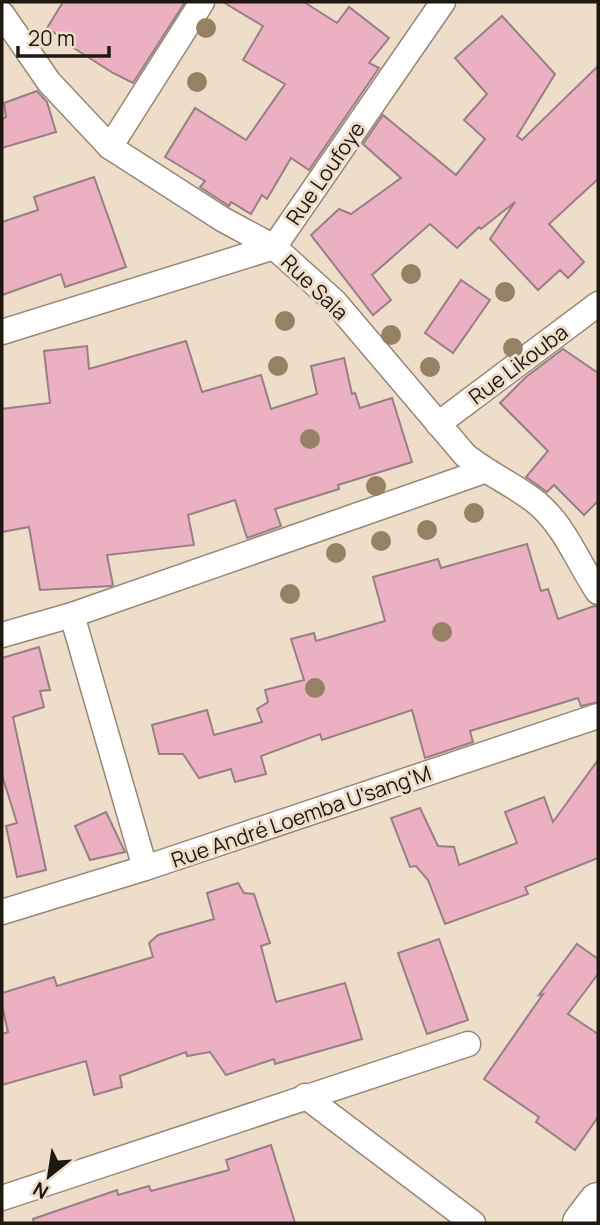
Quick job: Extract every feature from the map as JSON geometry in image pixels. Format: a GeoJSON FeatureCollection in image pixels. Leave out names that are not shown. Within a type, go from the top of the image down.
{"type":"FeatureCollection","features":[{"type":"Feature","properties":{"kind":"highway"},"geometry":{"type":"LineString","coordinates":[[582,1223],[598,1202]]}},
{"type":"Feature","properties":{"kind":"street"},"geometry":{"type":"LineString","coordinates":[[110,147],[202,2]]}},
{"type":"Feature","properties":{"kind":"street","name":"Rue Loufoye"},"geometry":{"type":"LineString","coordinates":[[2,332],[274,247],[443,2]]}},
{"type":"Feature","properties":{"kind":"street","name":"Rue Sala"},"geometry":{"type":"LineString","coordinates":[[2,16],[49,82],[110,147],[222,219],[274,247],[335,302],[465,455],[484,471],[538,503],[556,522],[598,592]]}},
{"type":"Feature","properties":{"kind":"street","name":"Rue Likouba"},"geometry":{"type":"LineString","coordinates":[[438,424],[598,304]]}},
{"type":"Feature","properties":{"kind":"street"},"geometry":{"type":"LineString","coordinates":[[2,635],[72,615],[484,471]]}},
{"type":"Feature","properties":{"kind":"street"},"geometry":{"type":"LineString","coordinates":[[72,615],[145,868]]}},
{"type":"Feature","properties":{"kind":"street","name":"Rue André Loemba U'sang'M"},"geometry":{"type":"LineString","coordinates":[[2,912],[145,868],[598,716]]}},
{"type":"Feature","properties":{"kind":"street"},"geometry":{"type":"LineString","coordinates":[[2,1198],[468,1044]]}},
{"type":"Feature","properties":{"kind":"street"},"geometry":{"type":"LineString","coordinates":[[305,1096],[473,1223]]}},
{"type":"Feature","properties":{"kind":"building"},"geometry":{"type":"Polygon","coordinates":[[[63,2],[185,2],[133,83],[61,40],[62,38],[47,28],[63,2]]]}},
{"type":"Feature","properties":{"kind":"building"},"geometry":{"type":"Polygon","coordinates":[[[223,2],[304,2],[337,23],[349,7],[389,38],[369,63],[379,68],[309,170],[291,158],[267,199],[262,195],[251,214],[231,202],[229,206],[200,187],[205,181],[165,157],[195,108],[246,140],[285,84],[243,60],[263,26],[223,2]]]}},
{"type":"Feature","properties":{"kind":"building"},"geometry":{"type":"Polygon","coordinates":[[[502,16],[555,74],[517,136],[522,140],[598,66],[598,179],[549,224],[584,262],[568,278],[560,270],[538,290],[490,239],[515,202],[481,229],[479,227],[457,248],[430,224],[372,275],[391,300],[373,315],[311,235],[339,209],[351,214],[401,178],[363,144],[383,115],[456,175],[485,139],[464,120],[487,94],[455,58],[502,16]]]}},
{"type":"Feature","properties":{"kind":"building"},"geometry":{"type":"Polygon","coordinates":[[[37,91],[47,102],[56,132],[2,148],[2,119],[6,117],[4,103],[37,91]]]}},
{"type":"Feature","properties":{"kind":"building"},"geometry":{"type":"Polygon","coordinates":[[[94,177],[126,267],[65,287],[61,274],[2,295],[2,222],[38,210],[34,197],[94,177]]]}},
{"type":"Feature","properties":{"kind":"building"},"geometry":{"type":"Polygon","coordinates":[[[461,280],[490,300],[453,353],[425,333],[461,280]]]}},
{"type":"Feature","properties":{"kind":"building"},"geometry":{"type":"Polygon","coordinates":[[[186,341],[202,392],[261,375],[271,409],[317,394],[311,366],[344,358],[352,394],[355,393],[360,408],[392,398],[412,462],[338,485],[339,489],[275,509],[281,526],[247,538],[235,500],[188,515],[194,545],[107,555],[113,585],[111,586],[40,590],[29,527],[2,532],[2,409],[50,403],[44,351],[87,346],[89,369],[186,341]]]}},
{"type":"Feature","properties":{"kind":"building"},"geometry":{"type":"Polygon","coordinates":[[[563,349],[598,373],[598,501],[584,515],[554,485],[547,492],[526,477],[548,451],[500,403],[526,377],[563,349]]]}},
{"type":"Feature","properties":{"kind":"building"},"geometry":{"type":"Polygon","coordinates":[[[527,544],[541,591],[548,589],[558,619],[594,606],[598,607],[598,702],[581,706],[578,698],[470,731],[473,742],[425,758],[412,710],[322,740],[320,734],[261,756],[266,774],[235,782],[231,769],[199,778],[183,754],[159,754],[152,725],[207,710],[214,735],[262,722],[257,709],[268,702],[265,690],[304,680],[291,639],[314,633],[316,641],[385,621],[373,577],[438,559],[441,568],[527,544]]]}},
{"type":"Feature","properties":{"kind":"building"},"geometry":{"type":"Polygon","coordinates":[[[39,647],[50,690],[40,691],[44,707],[13,717],[46,870],[17,877],[6,826],[17,823],[2,775],[2,658],[39,647]]]}},
{"type":"Feature","properties":{"kind":"building"},"geometry":{"type":"Polygon","coordinates":[[[598,760],[598,858],[525,887],[528,894],[445,924],[428,880],[416,866],[410,867],[391,818],[420,808],[438,846],[454,847],[459,865],[517,843],[505,812],[544,797],[553,822],[598,760]]]}},
{"type":"Feature","properties":{"kind":"building"},"geometry":{"type":"Polygon","coordinates":[[[106,812],[125,852],[90,860],[75,826],[106,812]]]}},
{"type":"Feature","properties":{"kind":"building"},"geometry":{"type":"Polygon","coordinates":[[[238,883],[244,893],[254,894],[270,943],[261,946],[276,1002],[345,983],[362,1039],[275,1064],[274,1059],[226,1075],[210,1052],[187,1056],[186,1052],[120,1076],[122,1087],[94,1095],[86,1061],[2,1085],[2,1034],[8,1032],[2,993],[54,977],[57,986],[153,957],[149,943],[158,935],[214,919],[207,893],[238,883]]]}},
{"type":"Feature","properties":{"kind":"building"},"geometry":{"type":"Polygon","coordinates":[[[439,939],[468,1020],[427,1034],[398,953],[439,939]]]}},
{"type":"Feature","properties":{"kind":"building"},"geometry":{"type":"Polygon","coordinates":[[[577,944],[598,959],[598,974],[568,1014],[598,1034],[598,1117],[575,1150],[536,1122],[539,1117],[484,1079],[543,994],[539,995],[577,944]]]}},
{"type":"Feature","properties":{"kind":"building"},"geometry":{"type":"Polygon","coordinates":[[[271,1145],[295,1223],[34,1223],[33,1219],[117,1190],[118,1195],[149,1186],[151,1191],[229,1170],[226,1160],[271,1145]]]}}]}
